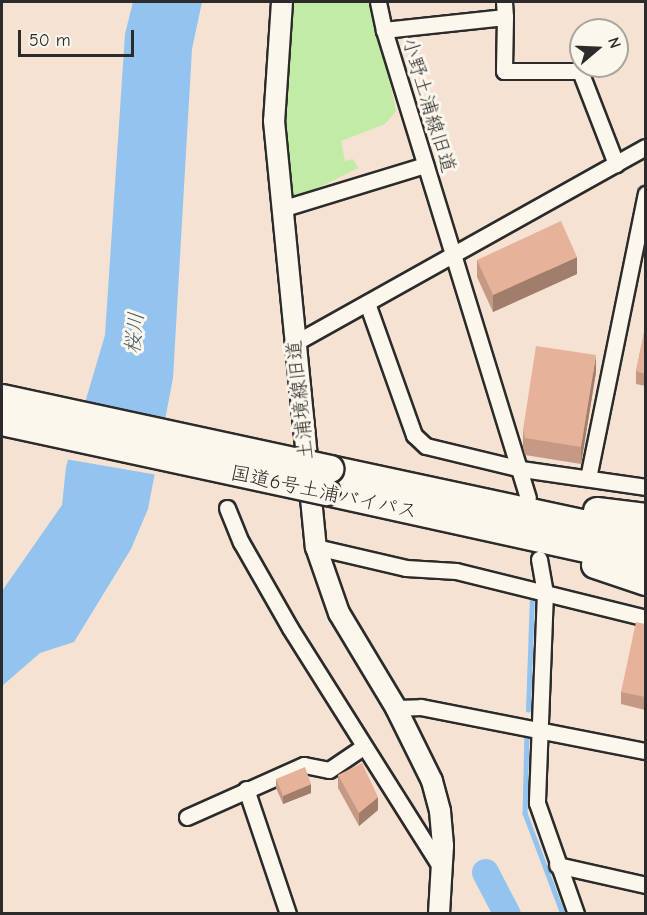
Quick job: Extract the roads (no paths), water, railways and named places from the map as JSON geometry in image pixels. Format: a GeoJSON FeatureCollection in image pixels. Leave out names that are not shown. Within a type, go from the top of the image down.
{"type":"FeatureCollection","features":[{"type":"Feature","properties":{"kind":"highway","name":"国道6号土浦バイパス"},"geometry":{"type":"LineString","coordinates":[[2,398],[328,480],[542,550],[645,561]]}},
{"type":"Feature","properties":{"kind":"highway","name":"国道6号土浦バイパス"},"geometry":{"type":"LineString","coordinates":[[7,425],[546,515],[645,537]]}},
{"type":"Feature","properties":{"kind":"highway"},"geometry":{"type":"LineString","coordinates":[[546,515],[592,510],[645,517]]}},
{"type":"Feature","properties":{"kind":"highway"},"geometry":{"type":"LineString","coordinates":[[542,550],[570,556],[645,582]]}},
{"type":"Feature","properties":{"kind":"street","name":"土浦境線旧道"},"geometry":{"type":"LineString","coordinates":[[282,2],[274,121],[293,344],[316,547],[339,613],[396,708],[432,781],[440,811],[443,871],[439,914]]}},
{"type":"Feature","properties":{"kind":"street"},"geometry":{"type":"LineString","coordinates":[[378,2],[384,30]]}},
{"type":"Feature","properties":{"kind":"street"},"geometry":{"type":"LineString","coordinates":[[504,2],[504,71],[580,71],[616,164]]}},
{"type":"Feature","properties":{"kind":"street","name":"小野土浦線旧道"},"geometry":{"type":"LineString","coordinates":[[505,17],[384,30],[528,497]]}},
{"type":"Feature","properties":{"kind":"street"},"geometry":{"type":"LineString","coordinates":[[293,344],[645,147]]}},
{"type":"Feature","properties":{"kind":"street"},"geometry":{"type":"LineString","coordinates":[[281,209],[425,165]]}},
{"type":"Feature","properties":{"kind":"street"},"geometry":{"type":"LineString","coordinates":[[588,478],[645,194]]}},
{"type":"Feature","properties":{"kind":"street"},"geometry":{"type":"LineString","coordinates":[[367,303],[414,435],[426,446],[521,469],[645,487]]}},
{"type":"Feature","properties":{"kind":"street"},"geometry":{"type":"LineString","coordinates":[[227,508],[258,571],[363,747],[443,871]]}},
{"type":"Feature","properties":{"kind":"street"},"geometry":{"type":"LineString","coordinates":[[316,547],[406,568],[456,571],[645,618]]}},
{"type":"Feature","properties":{"kind":"street"},"geometry":{"type":"LineString","coordinates":[[542,550],[545,592],[537,803],[576,914]]}},
{"type":"Feature","properties":{"kind":"street"},"geometry":{"type":"LineString","coordinates":[[396,708],[421,707],[645,751]]}},
{"type":"Feature","properties":{"kind":"street"},"geometry":{"type":"LineString","coordinates":[[187,817],[304,765],[329,770],[363,747]]}},
{"type":"Feature","properties":{"kind":"street"},"geometry":{"type":"LineString","coordinates":[[246,789],[288,914]]}},
{"type":"Feature","properties":{"kind":"street"},"geometry":{"type":"LineString","coordinates":[[557,865],[645,885]]}},
{"type":"Feature","properties":{"kind":"water","name":"桜川"},"geometry":{"type":"Polygon","coordinates":[[[133,2],[202,2],[192,49],[173,378],[148,509],[131,549],[74,642],[40,653],[2,686],[2,591],[62,505],[66,467],[105,335],[125,34],[133,2]]]}},
{"type":"Feature","properties":{"kind":"waterway"},"geometry":{"type":"LineString","coordinates":[[528,710],[532,593]]}},
{"type":"Feature","properties":{"kind":"waterway"},"geometry":{"type":"LineString","coordinates":[[527,733],[525,813],[563,914]]}},
{"type":"Feature","properties":{"kind":"waterway"},"geometry":{"type":"LineString","coordinates":[[485,872],[507,914]]}}]}
